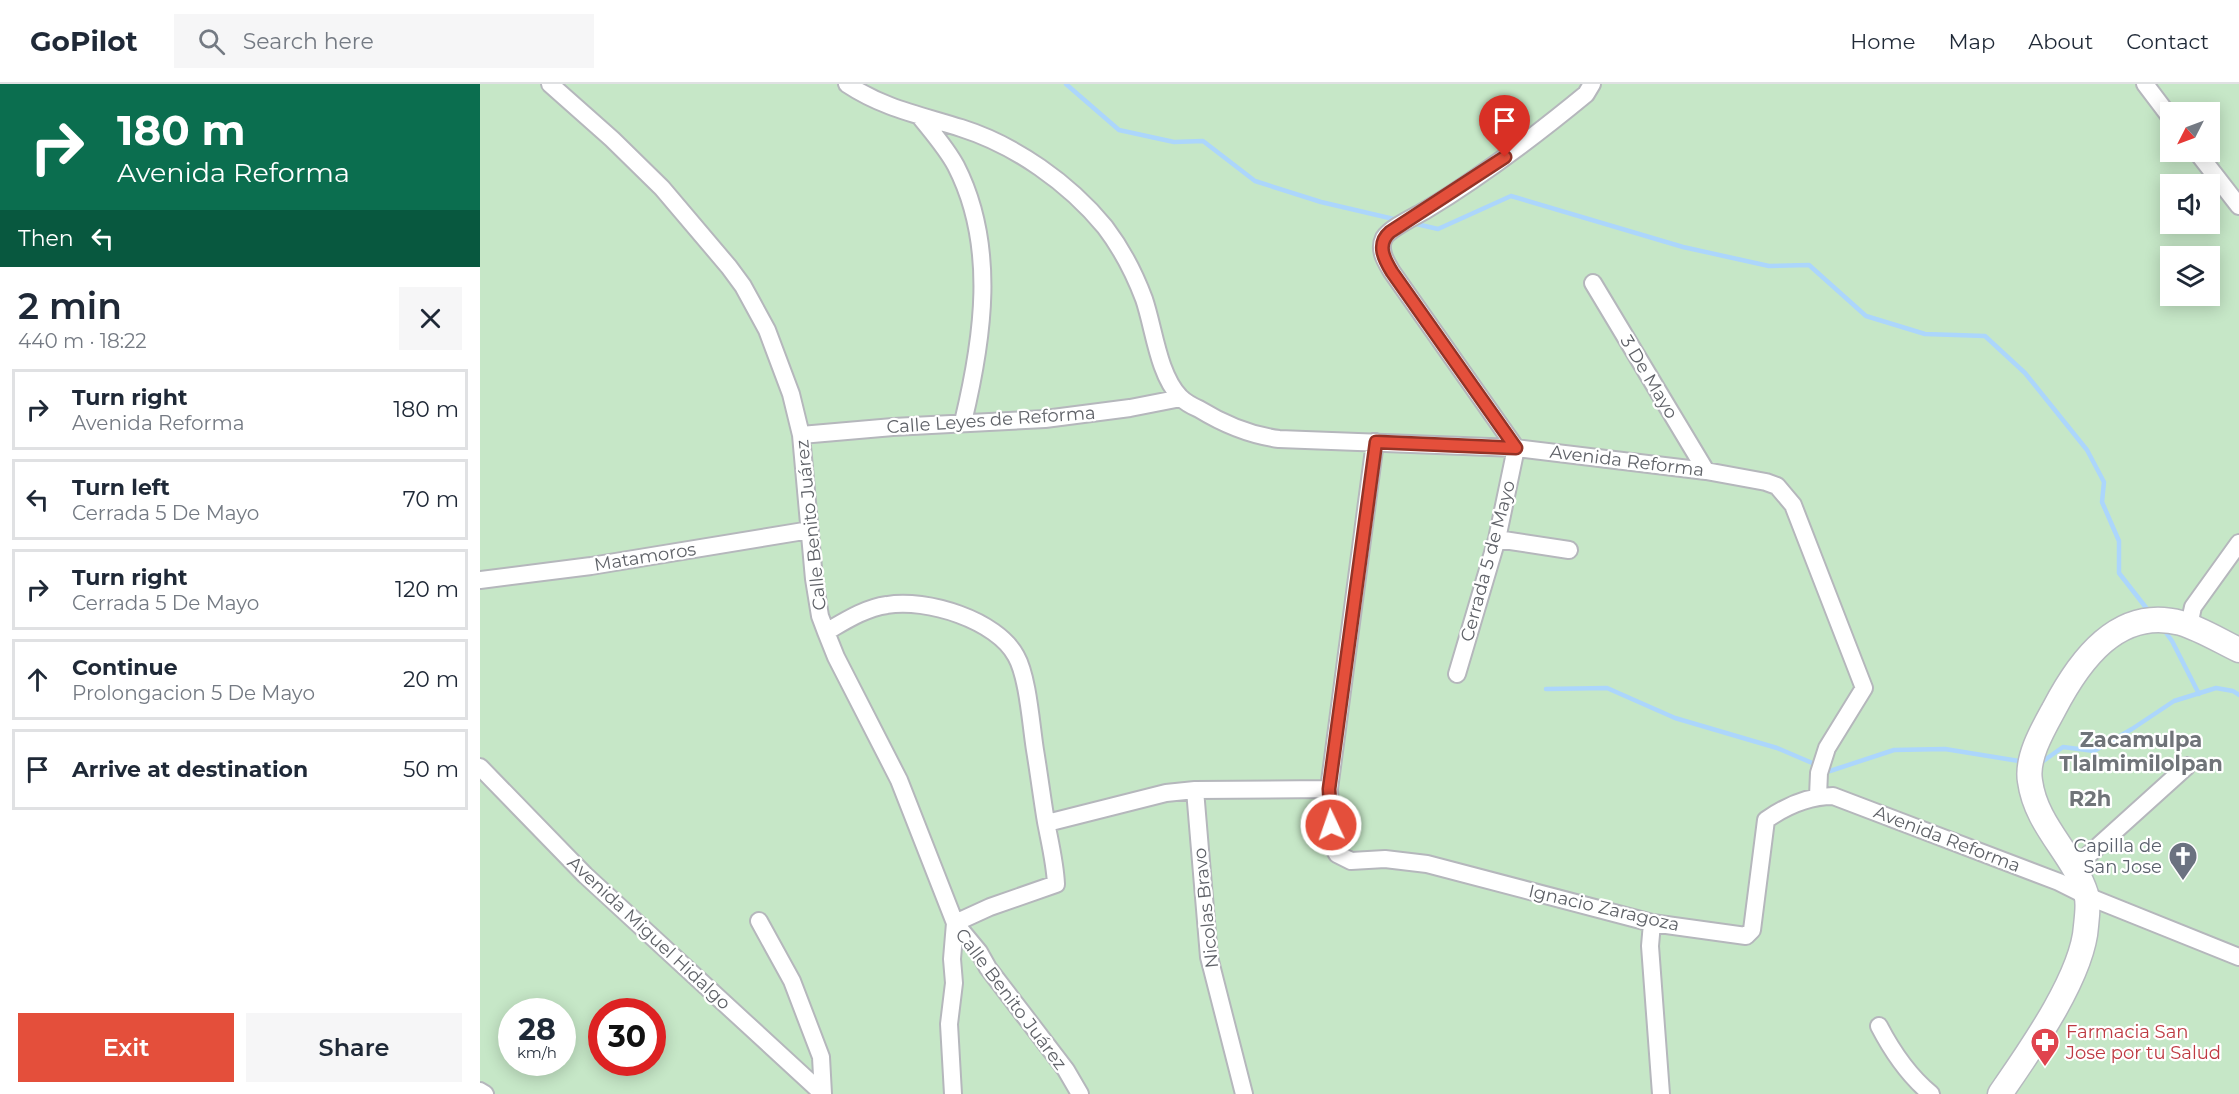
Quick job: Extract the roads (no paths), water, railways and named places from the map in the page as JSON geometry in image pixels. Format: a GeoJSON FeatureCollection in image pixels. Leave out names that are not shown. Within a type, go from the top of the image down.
{"type":"FeatureCollection","features":[{"type":"Feature","properties":{"kind":"main road"},"geometry":{"type":"LineString","coordinates":[[2000,1094],[2037,1038],[2076,969],[2085,940],[2087,896],[2074,868],[2047,828],[2037,807],[2029,779],[2034,752],[2041,733],[2066,685],[2102,642],[2125,627],[2166,620],[2188,626],[2239,650]]}},
{"type":"Feature","properties":{"kind":"street","name":"Calle Benito Juárez"},"geometry":{"type":"LineString","coordinates":[[550,84],[612,139],[662,188],[709,242],[738,280],[763,322],[791,394],[801,435],[817,597],[826,632],[836,657],[899,780],[955,923],[1066,1070],[1080,1094]]}},
{"type":"Feature","properties":{"kind":"street"},"geometry":{"type":"LineString","coordinates":[[846,84],[876,101],[921,118],[961,128],[1006,148],[1052,177],[1092,212],[1107,230],[1135,278],[1144,300],[1163,365],[1181,398]]}},
{"type":"Feature","properties":{"kind":"street"},"geometry":{"type":"LineString","coordinates":[[1516,448],[1392,272],[1382,248],[1384,239],[1390,232],[1505,157],[1575,103],[1590,90],[1592,84]]}},
{"type":"Feature","properties":{"kind":"street"},"geometry":{"type":"LineString","coordinates":[[2145,84],[2160,104]]}},
{"type":"Feature","properties":{"kind":"street"},"geometry":{"type":"LineString","coordinates":[[921,118],[955,164],[964,183],[980,246],[983,282],[981,329],[973,380],[963,422]]}},
{"type":"Feature","properties":{"kind":"street"},"geometry":{"type":"LineString","coordinates":[[2205,162],[2239,206]]}},
{"type":"Feature","properties":{"kind":"street","name":"3 De Mayo"},"geometry":{"type":"LineString","coordinates":[[1593,283],[1706,471]]}},
{"type":"Feature","properties":{"kind":"street","name":"Calle Leyes de Reforma"},"geometry":{"type":"LineString","coordinates":[[801,435],[963,422],[1046,419],[1130,408],[1181,398]]}},
{"type":"Feature","properties":{"kind":"street","name":"Avenida Reforma"},"geometry":{"type":"LineString","coordinates":[[1181,398],[1232,427],[1259,437],[1516,448],[1706,471],[1777,486],[1792,505],[1864,688],[1827,748],[1819,773],[1818,796],[1833,796],[1941,836],[2239,957]]}},
{"type":"Feature","properties":{"kind":"street"},"geometry":{"type":"LineString","coordinates":[[1047,823],[1166,793],[1194,790],[1329,789],[1376,442]]}},
{"type":"Feature","properties":{"kind":"street","name":"Cerrada 5 de Mayo"},"geometry":{"type":"LineString","coordinates":[[1457,674],[1497,539],[1516,448]]}},
{"type":"Feature","properties":{"kind":"street","name":"Matamoros"},"geometry":{"type":"LineString","coordinates":[[480,580],[591,566],[810,530]]}},
{"type":"Feature","properties":{"kind":"street"},"geometry":{"type":"LineString","coordinates":[[1497,539],[1569,550]]}},
{"type":"Feature","properties":{"kind":"street"},"geometry":{"type":"LineString","coordinates":[[2188,626],[2193,607],[2239,543]]}},
{"type":"Feature","properties":{"kind":"street"},"geometry":{"type":"LineString","coordinates":[[826,632],[868,610],[901,603],[919,604],[980,623],[1001,637],[1017,657],[1022,672],[1054,856],[1056,884],[999,904],[955,923],[952,959],[954,983],[949,1024],[953,1094]]}},
{"type":"Feature","properties":{"kind":"street"},"geometry":{"type":"LineString","coordinates":[[2074,868],[2187,766]]}},
{"type":"Feature","properties":{"kind":"street","name":"Avenida Miguel Hidalgo"},"geometry":{"type":"LineString","coordinates":[[480,768],[585,875],[823,1094]]}},
{"type":"Feature","properties":{"kind":"street","name":"Ignacio Zaragoza"},"geometry":{"type":"LineString","coordinates":[[1329,789],[1332,844],[1337,854],[1351,861],[1385,859],[1426,864],[1652,923],[1746,936],[1752,930],[1766,820],[1780,811],[1818,796]]}},
{"type":"Feature","properties":{"kind":"street","name":"Nicolas Bravo"},"geometry":{"type":"LineString","coordinates":[[1194,790],[1209,957],[1244,1094]]}},
{"type":"Feature","properties":{"kind":"street"},"geometry":{"type":"LineString","coordinates":[[759,921],[792,981],[821,1057],[823,1094]]}},
{"type":"Feature","properties":{"kind":"street"},"geometry":{"type":"LineString","coordinates":[[1652,923],[1650,946],[1661,1094]]}},
{"type":"Feature","properties":{"kind":"street"},"geometry":{"type":"LineString","coordinates":[[1880,1026],[1888,1044],[1913,1076],[1931,1094]]}},
{"type":"Feature","properties":{"kind":"street"},"geometry":{"type":"LineString","coordinates":[[480,1091],[485,1094]]}},
{"type":"Feature","properties":{"kind":"waterway"},"geometry":{"type":"LineString","coordinates":[[1066,84],[1119,130],[1174,142],[1203,141],[1255,181],[1321,202],[1398,220]]}},
{"type":"Feature","properties":{"kind":"waterway"},"geometry":{"type":"LineString","coordinates":[[1412,223],[1438,229],[1511,196],[1683,247],[1769,266],[1809,265],[1866,316],[1925,334],[1985,336],[2025,373],[2087,450],[2104,482],[2102,502],[2119,541],[2119,573],[2151,614]]}},
{"type":"Feature","properties":{"kind":"waterway"},"geometry":{"type":"LineString","coordinates":[[2164,630],[2199,694]]}},
{"type":"Feature","properties":{"kind":"waterway"},"geometry":{"type":"LineString","coordinates":[[1546,689],[1607,688],[1675,718],[1777,748],[1817,765]]}},
{"type":"Feature","properties":{"kind":"waterway"},"geometry":{"type":"LineString","coordinates":[[2039,764],[2063,747],[2094,751],[2174,701],[2216,688],[2233,691],[2239,695]]}},
{"type":"Feature","properties":{"kind":"waterway"},"geometry":{"type":"LineString","coordinates":[[1825,769],[1830,771],[1894,750],[1945,749],[2025,762]]}},
{"type":"Feature","properties":{"kind":"place","name":"Capilla de San Jose"},"geometry":{"type":"Point","coordinates":[2183,882]}},
{"type":"Feature","properties":{"kind":"place","name":"Farmacia San Jose por tu Salud"},"geometry":{"type":"Point","coordinates":[2045,1068]}},
{"type":"Feature","properties":{"kind":"district","name":"Zacamulpa Tlalmimilolpan"},"geometry":{"type":"Point","coordinates":[2141,752]}},
{"type":"Feature","properties":{"kind":"district","name":"R2h"},"geometry":{"type":"Point","coordinates":[2090,799]}}]}
